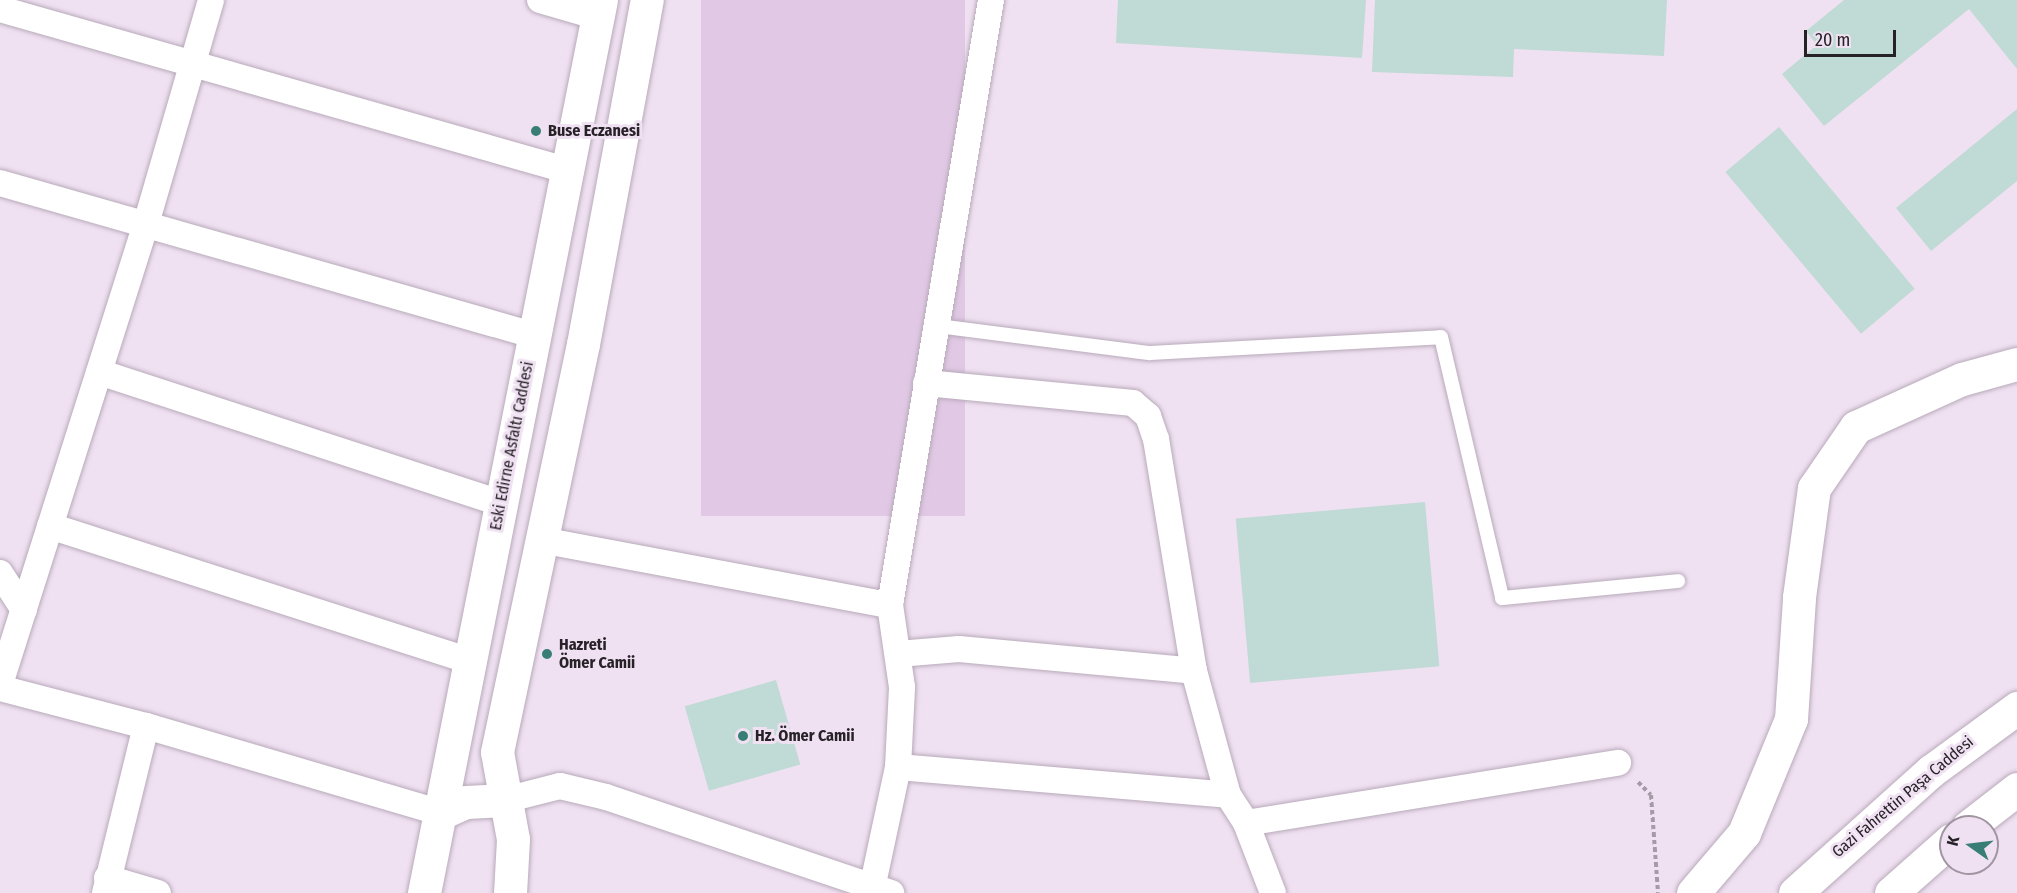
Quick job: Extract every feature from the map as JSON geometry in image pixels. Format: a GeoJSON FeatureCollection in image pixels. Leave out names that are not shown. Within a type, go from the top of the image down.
{"type":"FeatureCollection","features":[{"type":"Feature","properties":{"kind":"main road"},"geometry":{"type":"LineString","coordinates":[[510,893],[513,839],[497,752],[583,344],[647,0]]}},
{"type":"Feature","properties":{"kind":"main road","name":"Eski Edirne Asfaltı Caddesi"},"geometry":{"type":"LineString","coordinates":[[424,893],[502,504],[533,335],[569,171],[599,8]]}},
{"type":"Feature","properties":{"kind":"main road"},"geometry":{"type":"LineString","coordinates":[[1693,893],[1744,833],[1791,719],[1799,597],[1814,488],[1856,427],[1962,379],[2017,364]]}},
{"type":"Feature","properties":{"kind":"main road"},"geometry":{"type":"LineString","coordinates":[[502,504],[541,540]]}},
{"type":"Feature","properties":{"kind":"main road","name":"Gazi Fahrettin Paşa Caddesi"},"geometry":{"type":"LineString","coordinates":[[1795,893],[1931,771],[2017,708]]}},
{"type":"Feature","properties":{"kind":"main road"},"geometry":{"type":"LineString","coordinates":[[1983,815],[2017,789]]}},
{"type":"Feature","properties":{"kind":"main road"},"geometry":{"type":"LineString","coordinates":[[441,813],[466,802],[505,800]]}},
{"type":"Feature","properties":{"kind":"main road"},"geometry":{"type":"LineString","coordinates":[[1900,884],[1939,850]]}},
{"type":"Feature","properties":{"kind":"street"},"geometry":{"type":"LineString","coordinates":[[211,0],[146,224],[0,686],[146,726],[441,813]]}},
{"type":"Feature","properties":{"kind":"street"},"geometry":{"type":"LineString","coordinates":[[540,0],[599,8]]}},
{"type":"Feature","properties":{"kind":"street"},"geometry":{"type":"LineString","coordinates":[[505,800],[560,786],[606,797],[878,891],[898,767],[902,687],[890,605],[991,0]]}},
{"type":"Feature","properties":{"kind":"street"},"geometry":{"type":"LineString","coordinates":[[0,9],[569,171]]}},
{"type":"Feature","properties":{"kind":"street"},"geometry":{"type":"LineString","coordinates":[[0,183],[533,335]]}},
{"type":"Feature","properties":{"kind":"street"},"geometry":{"type":"LineString","coordinates":[[99,372],[502,504]]}},
{"type":"Feature","properties":{"kind":"street"},"geometry":{"type":"LineString","coordinates":[[926,383],[1133,403],[1148,416],[1156,439],[1194,671],[1228,795],[1246,823],[1273,893]]}},
{"type":"Feature","properties":{"kind":"street"},"geometry":{"type":"LineString","coordinates":[[50,526],[470,661]]}},
{"type":"Feature","properties":{"kind":"street"},"geometry":{"type":"LineString","coordinates":[[541,540],[890,605]]}},
{"type":"Feature","properties":{"kind":"street"},"geometry":{"type":"LineString","coordinates":[[0,573],[24,610]]}},
{"type":"Feature","properties":{"kind":"street"},"geometry":{"type":"LineString","coordinates":[[898,654],[959,649],[1194,671]]}},
{"type":"Feature","properties":{"kind":"street"},"geometry":{"type":"LineString","coordinates":[[146,726],[106,885],[158,893]]}},
{"type":"Feature","properties":{"kind":"street"},"geometry":{"type":"LineString","coordinates":[[1246,823],[1618,763]]}},
{"type":"Feature","properties":{"kind":"street"},"geometry":{"type":"LineString","coordinates":[[898,767],[1228,795]]}},
{"type":"Feature","properties":{"kind":"lane"},"geometry":{"type":"LineString","coordinates":[[938,326],[1150,353],[1441,337],[1502,598],[1678,581]]}},
{"type":"Feature","properties":{"kind":"path"},"geometry":{"type":"LineString","coordinates":[[1618,763],[1651,795],[1659,863],[1658,893]]}},
{"type":"Feature","properties":{"kind":"shaded area"},"geometry":{"type":"Polygon","coordinates":[[[701,0],[965,0],[965,516],[701,516],[701,0]]]}},
{"type":"Feature","properties":{"kind":"building"},"geometry":{"type":"Polygon","coordinates":[[[1118,0],[1366,0],[1362,58],[1116,43],[1118,0]]]}},
{"type":"Feature","properties":{"kind":"building"},"geometry":{"type":"Polygon","coordinates":[[[1375,0],[1667,0],[1664,56],[1514,49],[1513,77],[1372,72],[1375,0]]]}},
{"type":"Feature","properties":{"kind":"building"},"geometry":{"type":"Polygon","coordinates":[[[1844,0],[2017,0],[2017,69],[1969,9],[1824,126],[1782,74],[1817,45],[1806,31],[1844,0]]]}},
{"type":"Feature","properties":{"kind":"building"},"geometry":{"type":"Polygon","coordinates":[[[2017,109],[2017,181],[1931,251],[1896,208],[2017,109]]]}},
{"type":"Feature","properties":{"kind":"building"},"geometry":{"type":"Polygon","coordinates":[[[1779,127],[1915,289],[1861,334],[1725,172],[1779,127]]]}},
{"type":"Feature","properties":{"kind":"building"},"geometry":{"type":"Polygon","coordinates":[[[1425,502],[1439,666],[1250,683],[1236,519],[1425,502]]]}},
{"type":"Feature","properties":{"kind":"building","name":"Hz. Ömer Camii"},"geometry":{"type":"Polygon","coordinates":[[[776,680],[800,765],[709,791],[685,706],[776,680]]]}},
{"type":"Feature","properties":{"kind":"place","name":"Buse Eczanesi"},"geometry":{"type":"Point","coordinates":[536,131]}},
{"type":"Feature","properties":{"kind":"place","name":"Hazreti Ömer Camii"},"geometry":{"type":"Point","coordinates":[547,654]}},
{"type":"Feature","properties":{"kind":"place","name":"Hz. Ömer Camii"},"geometry":{"type":"Point","coordinates":[743,736]}}]}
